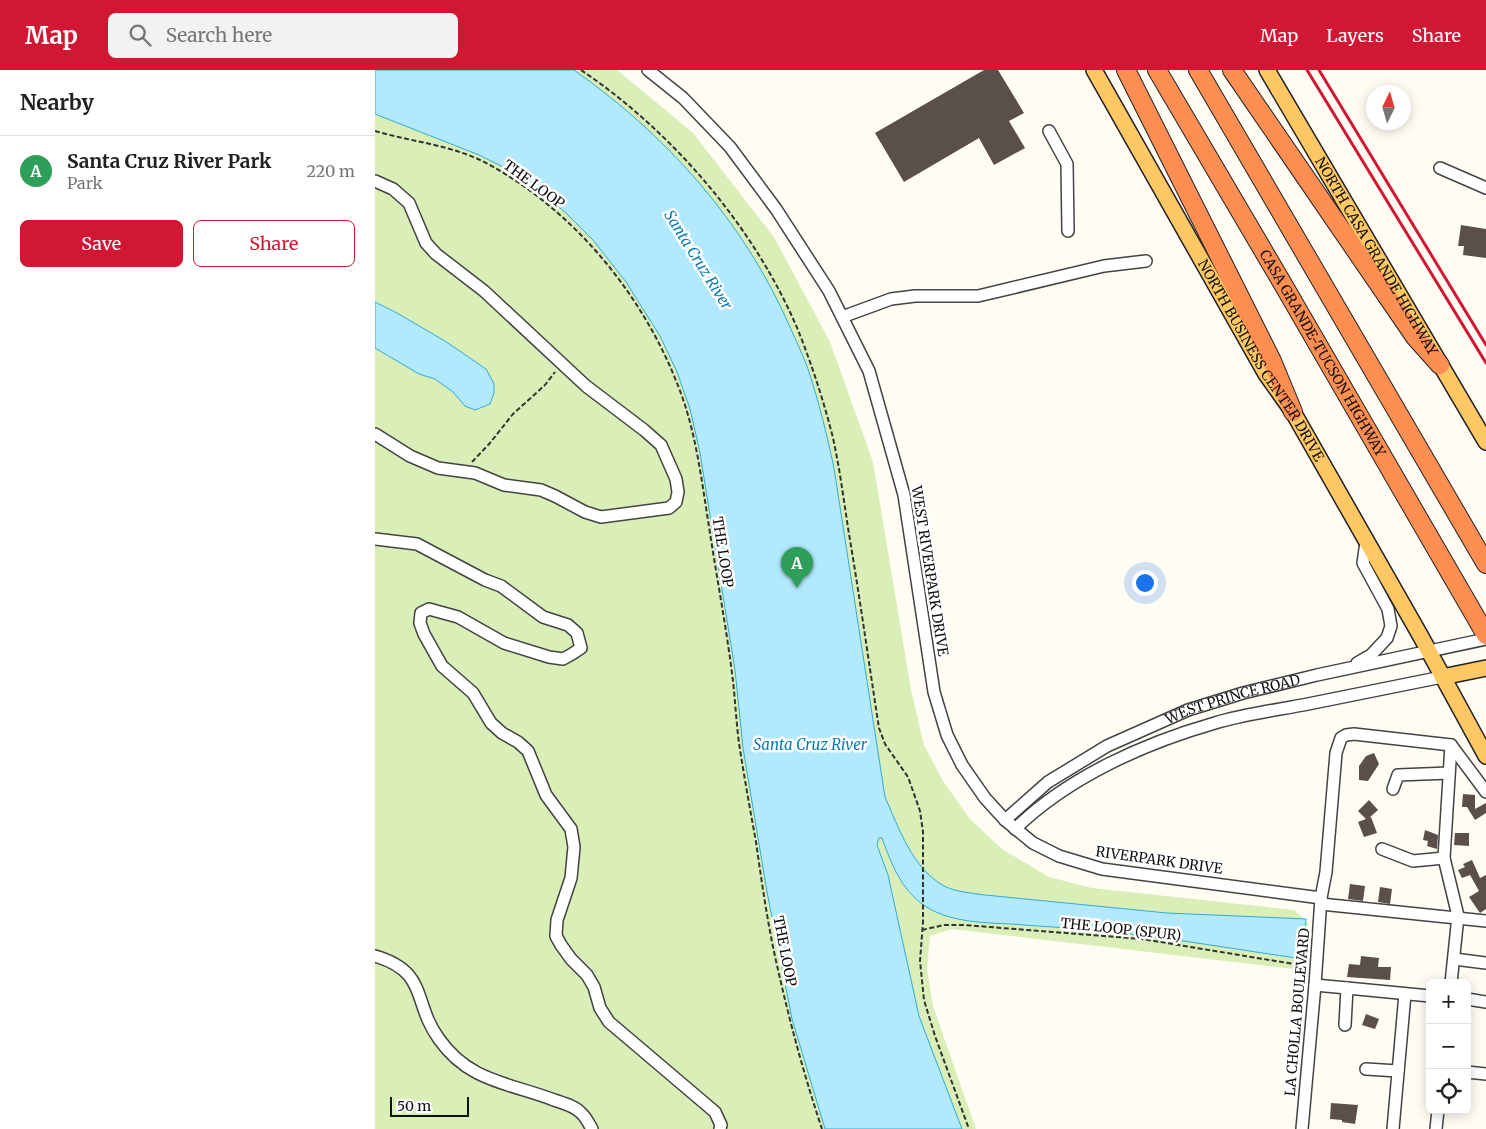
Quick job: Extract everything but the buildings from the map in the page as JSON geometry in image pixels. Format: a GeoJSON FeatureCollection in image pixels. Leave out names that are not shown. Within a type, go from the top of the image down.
{"type":"FeatureCollection","features":[{"type":"Feature","properties":{"kind":"highway"},"geometry":{"type":"LineString","coordinates":[[1126,70],[1272,361],[1293,412]]}},
{"type":"Feature","properties":{"kind":"highway","name":"CASA GRANDE-TUCSON HIGHWAY"},"geometry":{"type":"LineString","coordinates":[[1157,70],[1285,286],[1486,635]]}},
{"type":"Feature","properties":{"kind":"highway"},"geometry":{"type":"LineString","coordinates":[[1199,70],[1486,564]]}},
{"type":"Feature","properties":{"kind":"highway"},"geometry":{"type":"LineString","coordinates":[[1231,70],[1415,337],[1440,365]]}},
{"type":"Feature","properties":{"kind":"main road","name":"NORTH BUSINESS CENTER DRIVE"},"geometry":{"type":"LineString","coordinates":[[1094,70],[1266,374],[1293,412],[1420,635],[1486,756]]}},
{"type":"Feature","properties":{"kind":"main road","name":"NORTH CASA GRANDE HIGHWAY"},"geometry":{"type":"LineString","coordinates":[[1267,70],[1486,442]]}},
{"type":"Feature","properties":{"kind":"main road","name":"WEST PRINCE ROAD"},"geometry":{"type":"LineString","coordinates":[[1442,677],[1486,668]]}},
{"type":"Feature","properties":{"kind":"street","name":"WEST RIVERPARK DRIVE"},"geometry":{"type":"LineString","coordinates":[[648,70],[683,98],[729,147],[776,209],[829,291],[869,371],[904,495],[934,692],[947,735],[973,783],[1005,820]]}},
{"type":"Feature","properties":{"kind":"street"},"geometry":{"type":"LineString","coordinates":[[1049,131],[1067,164],[1069,231]]}},
{"type":"Feature","properties":{"kind":"street"},"geometry":{"type":"LineString","coordinates":[[1440,168],[1486,188]]}},
{"type":"Feature","properties":{"kind":"street"},"geometry":{"type":"LineString","coordinates":[[375,181],[393,190],[409,203],[427,243],[437,254],[484,291],[586,386],[645,430],[661,445],[676,478],[678,492],[676,502],[669,508],[601,517],[585,512],[541,490],[504,485],[463,470],[438,468],[410,456],[375,434]]}},
{"type":"Feature","properties":{"kind":"street"},"geometry":{"type":"LineString","coordinates":[[842,317],[891,299],[915,296],[978,296],[1104,266],[1146,261]]}},
{"type":"Feature","properties":{"kind":"street"},"geometry":{"type":"LineString","coordinates":[[375,539],[417,544],[485,580],[501,586],[543,616],[568,625],[577,633],[581,648],[563,659],[549,657],[504,643],[458,617],[429,609],[421,613],[424,634],[442,666],[473,693],[491,724],[528,751],[546,795],[571,829],[575,847],[571,878],[557,920],[556,936],[561,945],[571,959],[587,975],[594,987],[600,1008],[609,1022],[715,1112],[721,1125],[720,1129]]}},
{"type":"Feature","properties":{"kind":"street"},"geometry":{"type":"LineString","coordinates":[[1346,669],[1371,655],[1387,638],[1391,626],[1388,609],[1363,563],[1366,542]]}},
{"type":"Feature","properties":{"kind":"street","name":"WEST PRINCE ROAD"},"geometry":{"type":"LineString","coordinates":[[1005,820],[1047,782],[1116,742],[1188,710],[1243,693],[1486,639]]}},
{"type":"Feature","properties":{"kind":"street","name":"WEST PRINCE ROAD"},"geometry":{"type":"LineString","coordinates":[[1015,828],[1033,811],[1075,783],[1164,740],[1216,723],[1442,677]]}},
{"type":"Feature","properties":{"kind":"street","name":"LA CHOLLA BOULEVARD"},"geometry":{"type":"LineString","coordinates":[[1302,1129],[1321,901],[1326,872],[1336,753],[1341,738],[1354,734],[1451,745]]}},
{"type":"Feature","properties":{"kind":"street"},"geometry":{"type":"LineString","coordinates":[[1451,745],[1444,858],[1458,919],[1452,979]]}},
{"type":"Feature","properties":{"kind":"street"},"geometry":{"type":"LineString","coordinates":[[1451,745],[1486,792]]}},
{"type":"Feature","properties":{"kind":"street"},"geometry":{"type":"LineString","coordinates":[[1393,789],[1398,775],[1449,773]]}},
{"type":"Feature","properties":{"kind":"street","name":"RIVERPARK DRIVE"},"geometry":{"type":"LineString","coordinates":[[1005,820],[1033,843],[1059,856],[1102,869],[1321,901],[1486,921]]}},
{"type":"Feature","properties":{"kind":"street"},"geometry":{"type":"LineString","coordinates":[[1383,849],[1413,861],[1444,858]]}},
{"type":"Feature","properties":{"kind":"street"},"geometry":{"type":"LineString","coordinates":[[375,956],[398,965],[408,973],[416,985],[429,1020],[439,1039],[459,1060],[481,1076],[540,1094],[570,1106],[581,1113],[592,1129]]}},
{"type":"Feature","properties":{"kind":"street"},"geometry":{"type":"LineString","coordinates":[[1454,959],[1486,962]]}},
{"type":"Feature","properties":{"kind":"street"},"geometry":{"type":"LineString","coordinates":[[1315,985],[1426,996]]}},
{"type":"Feature","properties":{"kind":"street"},"geometry":{"type":"LineString","coordinates":[[1345,1024],[1347,988]]}},
{"type":"Feature","properties":{"kind":"street"},"geometry":{"type":"LineString","coordinates":[[1393,1129],[1405,994]]}},
{"type":"Feature","properties":{"kind":"street"},"geometry":{"type":"LineString","coordinates":[[1471,1000],[1486,1002]]}},
{"type":"Feature","properties":{"kind":"street"},"geometry":{"type":"LineString","coordinates":[[1367,1070],[1398,1071]]}},
{"type":"Feature","properties":{"kind":"street"},"geometry":{"type":"LineString","coordinates":[[1471,1072],[1486,1074]]}},
{"type":"Feature","properties":{"kind":"street"},"geometry":{"type":"LineString","coordinates":[[1436,1129],[1438,1114]]}},
{"type":"Feature","properties":{"kind":"path"},"geometry":{"type":"LineString","coordinates":[[581,70],[619,98],[659,132],[695,171],[731,215],[763,263],[797,330],[819,389],[833,439],[853,554],[879,728],[885,744],[908,777],[920,811],[923,832],[923,922],[920,961],[924,1000],[969,1129]]}},
{"type":"Feature","properties":{"kind":"path","name":"THE LOOP"},"geometry":{"type":"LineString","coordinates":[[375,132],[470,155],[514,179],[546,202],[582,237],[615,276],[645,320],[670,367],[686,407],[702,483],[732,672],[739,742],[773,945],[808,1087],[822,1129]]}},
{"type":"Feature","properties":{"kind":"path"},"geometry":{"type":"LineString","coordinates":[[463,470],[490,444],[513,414],[545,385],[562,364]]}},
{"type":"Feature","properties":{"kind":"path","name":"THE LOOP (SPUR)"},"geometry":{"type":"LineString","coordinates":[[922,930],[944,925],[964,925],[1142,939],[1317,967]]}},
{"type":"Feature","properties":{"kind":"green space"},"geometry":{"type":"Polygon","coordinates":[[[375,70],[617,70],[693,133],[774,237],[830,342],[873,462],[911,690],[924,745],[943,781],[970,819],[1002,849],[1049,877],[1092,888],[1294,910],[1308,923],[1303,970],[952,929],[930,936],[927,969],[933,1006],[976,1129],[375,1129],[375,70]]]}},
{"type":"Feature","properties":{"kind":"water","name":"Santa Cruz River"},"geometry":{"type":"Polygon","coordinates":[[[375,70],[574,70],[641,123],[672,153],[726,217],[750,252],[771,289],[802,353],[812,381],[823,418],[834,468],[885,797],[901,834],[923,869],[944,886],[954,890],[985,895],[1167,913],[1306,919],[1303,959],[1185,941],[1088,929],[980,922],[949,917],[930,909],[913,896],[894,869],[882,838],[879,838],[877,845],[888,875],[919,1016],[962,1129],[825,1129],[792,1019],[767,892],[743,748],[735,670],[700,453],[690,409],[677,372],[660,336],[626,282],[593,240],[566,213],[534,187],[507,169],[479,155],[375,114],[375,70]]]}},
{"type":"Feature","properties":{"kind":"water"},"geometry":{"type":"Polygon","coordinates":[[[375,302],[445,341],[486,369],[494,384],[494,393],[490,404],[475,410],[465,406],[453,392],[435,379],[419,374],[375,348],[375,302]]]}},
{"type":"Feature","properties":{"kind":"railway"},"geometry":{"type":"LineString","coordinates":[[1307,70],[1486,363]]}},
{"type":"Feature","properties":{"kind":"railway"},"geometry":{"type":"LineString","coordinates":[[1319,70],[1486,345]]}},
{"type":"Feature","properties":{"kind":"place","name":"Santa Cruz River Park"},"geometry":{"type":"Point","coordinates":[797,588]}}]}
